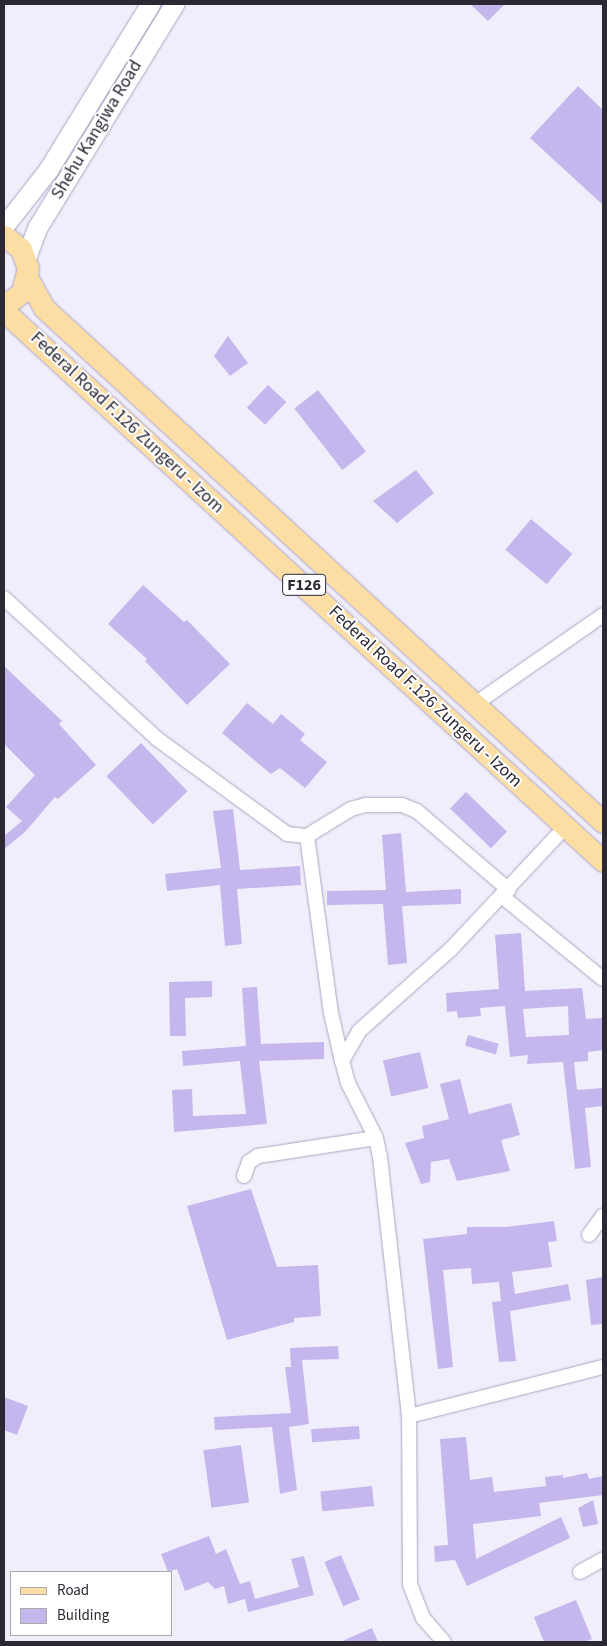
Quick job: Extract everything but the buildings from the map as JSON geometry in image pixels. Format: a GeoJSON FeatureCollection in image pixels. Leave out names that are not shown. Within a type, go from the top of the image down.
{"type":"FeatureCollection","features":[{"type":"Feature","properties":{"kind":"main road","name":"Shehu Kangiwa Road"},"geometry":{"type":"LineString","coordinates":[[27,268],[37,228],[174,4]]}},
{"type":"Feature","properties":{"kind":"main road","name":"Shehu Kangiwa Road"},"geometry":{"type":"LineString","coordinates":[[4,226],[48,170],[147,5]]}},
{"type":"Feature","properties":{"kind":"main road","name":"F126"},"geometry":{"type":"LineString","coordinates":[[4,236],[14,242],[27,268]]}},
{"type":"Feature","properties":{"kind":"main road"},"geometry":{"type":"LineString","coordinates":[[4,306],[22,292],[27,268]]}},
{"type":"Feature","properties":{"kind":"main road","name":"Federal Road F.126 Zungeru - Izom"},"geometry":{"type":"LineString","coordinates":[[27,268],[44,308],[603,822]]}},
{"type":"Feature","properties":{"kind":"main road","name":"Federal Road F.126 Zungeru - Izom"},"geometry":{"type":"LineString","coordinates":[[4,311],[603,861]]}},
{"type":"Feature","properties":{"kind":"main road"},"geometry":{"type":"LineString","coordinates":[[299,581],[317,559]]}},
{"type":"Feature","properties":{"kind":"street"},"geometry":{"type":"LineString","coordinates":[[4,598],[156,738],[287,834],[307,836],[351,809],[382,803],[402,805],[417,811],[603,979]]}},
{"type":"Feature","properties":{"kind":"street"},"geometry":{"type":"LineString","coordinates":[[475,704],[603,615]]}},
{"type":"Feature","properties":{"kind":"street"},"geometry":{"type":"LineString","coordinates":[[342,1061],[359,1031],[506,893],[566,826]]}},
{"type":"Feature","properties":{"kind":"street"},"geometry":{"type":"LineString","coordinates":[[307,836],[332,1013],[342,1061],[348,1083],[376,1138],[409,1416],[410,1584],[423,1618],[444,1642]]}},
{"type":"Feature","properties":{"kind":"street"},"geometry":{"type":"LineString","coordinates":[[244,1176],[250,1162],[258,1156],[376,1138]]}},
{"type":"Feature","properties":{"kind":"street"},"geometry":{"type":"LineString","coordinates":[[589,1236],[603,1216]]}},
{"type":"Feature","properties":{"kind":"street"},"geometry":{"type":"LineString","coordinates":[[409,1416],[603,1366]]}},
{"type":"Feature","properties":{"kind":"street"},"geometry":{"type":"LineString","coordinates":[[580,1572],[603,1559]]}}]}
